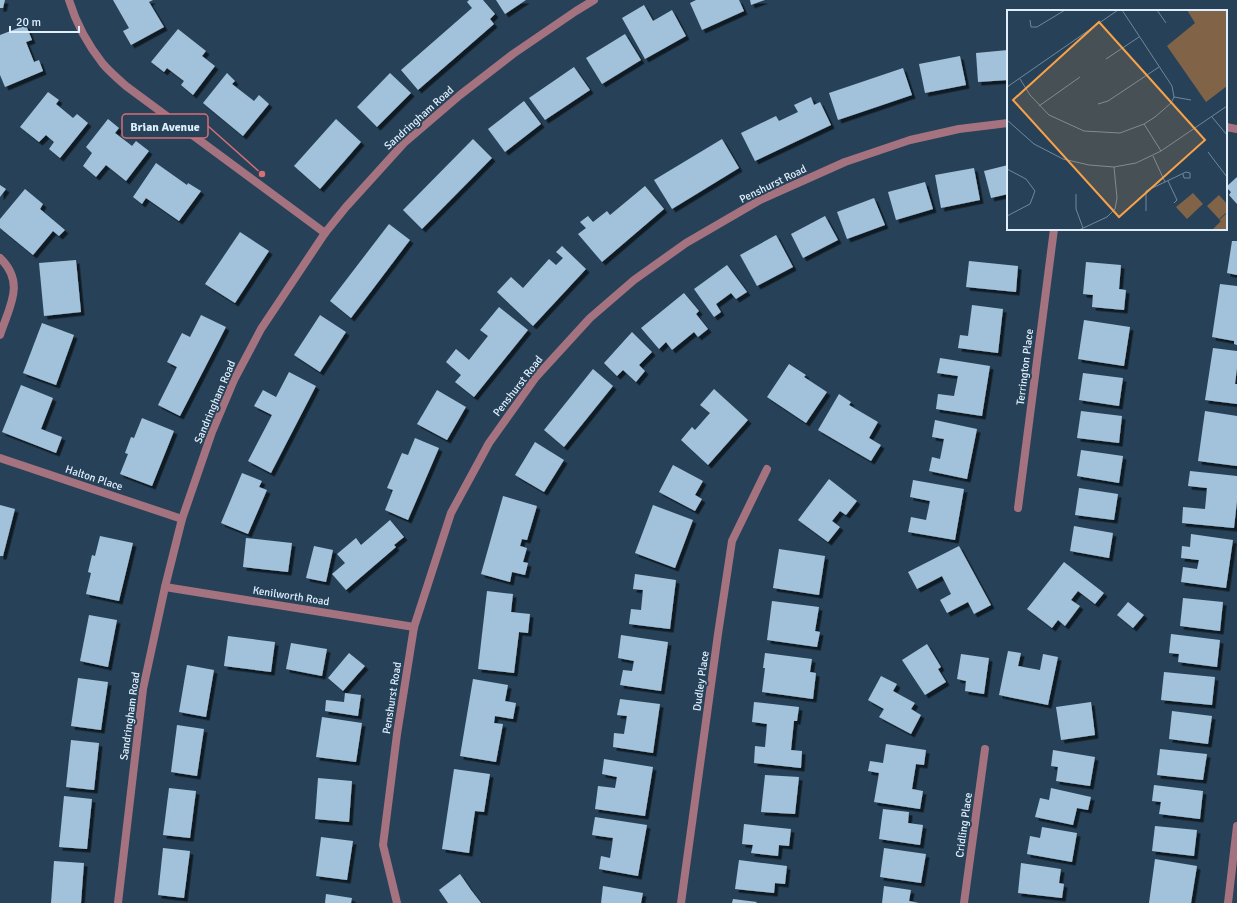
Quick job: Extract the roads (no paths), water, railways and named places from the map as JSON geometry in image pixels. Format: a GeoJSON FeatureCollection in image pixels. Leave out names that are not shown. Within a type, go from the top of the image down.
{"type":"FeatureCollection","features":[{"type":"Feature","properties":{"kind":"street"},"geometry":{"type":"LineString","coordinates":[[69,0],[73,15],[87,42],[104,64],[126,86],[325,233]]}},
{"type":"Feature","properties":{"kind":"street","name":"Sandringham Road"},"geometry":{"type":"LineString","coordinates":[[118,903],[143,689],[165,587],[182,518],[212,432],[234,380],[261,329],[325,233],[346,207],[404,143],[460,95],[512,54],[594,0]]}},
{"type":"Feature","properties":{"kind":"street","name":"Penshurst Road"},"geometry":{"type":"LineString","coordinates":[[397,903],[383,845],[397,734],[414,627],[451,513],[489,442],[536,376],[590,318],[634,280],[686,243],[760,200],[845,162],[910,140],[959,129],[1007,124]]}},
{"type":"Feature","properties":{"kind":"street"},"geometry":{"type":"LineString","coordinates":[[1227,127],[1237,129]]}},
{"type":"Feature","properties":{"kind":"street","name":"Terrington Place"},"geometry":{"type":"LineString","coordinates":[[1018,508],[1054,230]]}},
{"type":"Feature","properties":{"kind":"street"},"geometry":{"type":"LineString","coordinates":[[0,258],[11,272],[14,290],[12,303],[0,335]]}},
{"type":"Feature","properties":{"kind":"street","name":"Halton Place"},"geometry":{"type":"LineString","coordinates":[[0,458],[182,518]]}},
{"type":"Feature","properties":{"kind":"street","name":"Dudley Place"},"geometry":{"type":"LineString","coordinates":[[681,903],[732,542],[768,469]]}},
{"type":"Feature","properties":{"kind":"street","name":"Kenilworth Road"},"geometry":{"type":"LineString","coordinates":[[165,587],[414,627]]}},
{"type":"Feature","properties":{"kind":"street","name":"Cridling Place"},"geometry":{"type":"LineString","coordinates":[[964,903],[985,749]]}},
{"type":"Feature","properties":{"kind":"street"},"geometry":{"type":"LineString","coordinates":[[1228,903],[1237,826]]}},
{"type":"Feature","properties":{"kind":"place","name":"Brian Avenue"},"geometry":{"type":"Point","coordinates":[262,174]}}]}
